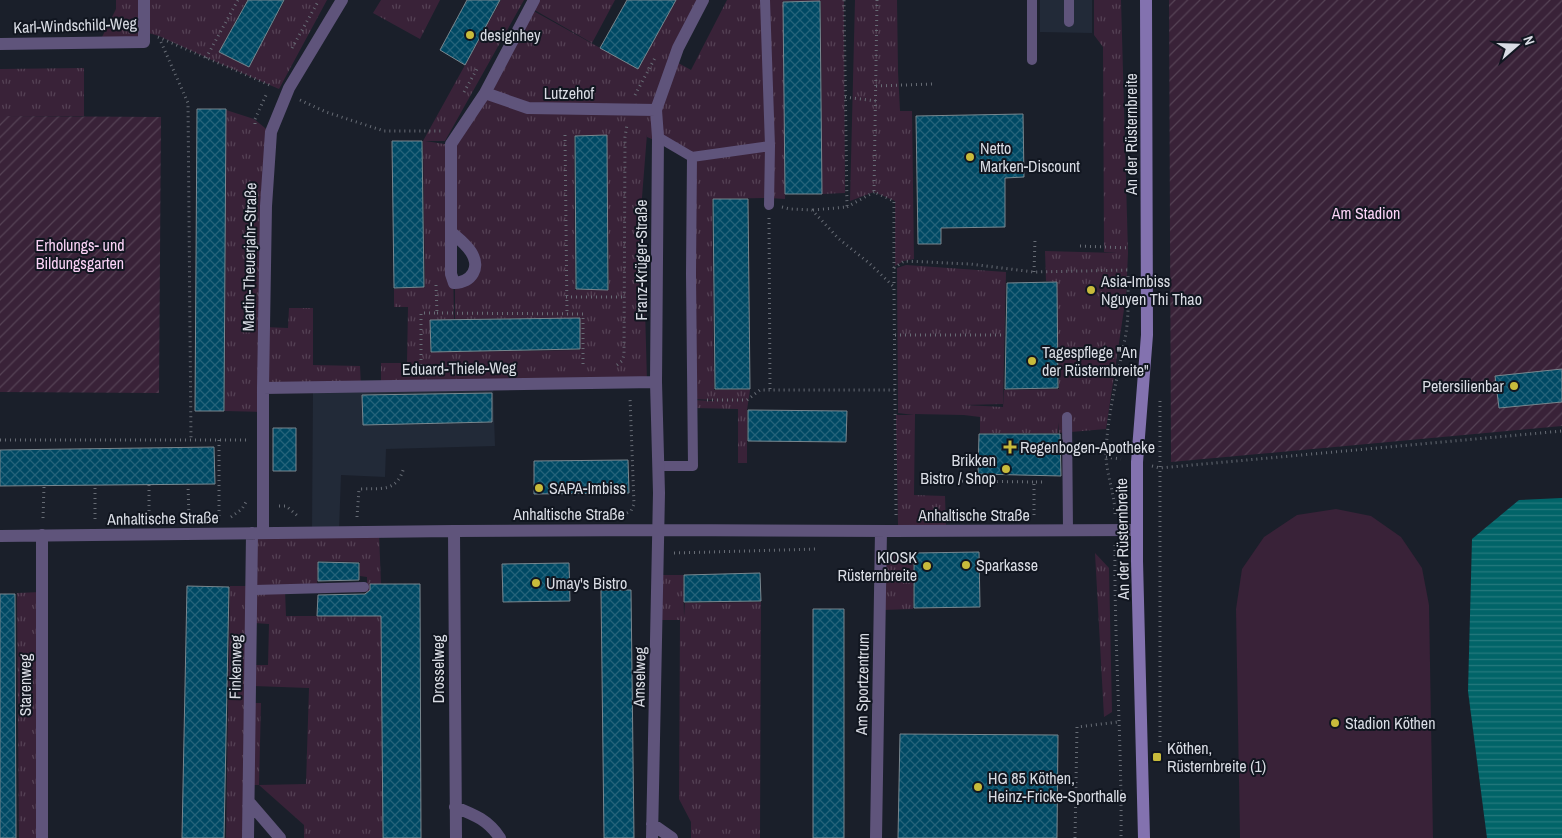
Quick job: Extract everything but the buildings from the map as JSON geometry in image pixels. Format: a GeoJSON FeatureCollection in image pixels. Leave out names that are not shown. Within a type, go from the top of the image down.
{"type":"FeatureCollection","features":[{"type":"Feature","properties":{"kind":"main road","name":"An der Rüsternbreite"},"geometry":{"type":"LineString","coordinates":[[1144,838],[1137,462],[1147,335],[1146,0]]}},
{"type":"Feature","properties":{"kind":"street","name":"Karl-Windschild-Weg"},"geometry":{"type":"LineString","coordinates":[[0,44],[144,42],[144,0]]}},
{"type":"Feature","properties":{"kind":"street","name":"Martin-Theuerjahr-Straße"},"geometry":{"type":"LineString","coordinates":[[258,533],[263,506],[266,182],[271,132],[286,93],[342,0]]}},
{"type":"Feature","properties":{"kind":"street"},"geometry":{"type":"LineString","coordinates":[[451,232],[451,144],[485,93],[534,0]]}},
{"type":"Feature","properties":{"kind":"street","name":"Franz-Krüger-Straße"},"geometry":{"type":"LineString","coordinates":[[659,530],[656,382],[658,137],[656,110],[678,48],[702,0]]}},
{"type":"Feature","properties":{"kind":"street","name":"Lutzehof"},"geometry":{"type":"LineString","coordinates":[[485,93],[528,108],[656,110]]}},
{"type":"Feature","properties":{"kind":"street","name":"Eduard-Thiele-Weg"},"geometry":{"type":"LineString","coordinates":[[263,388],[656,382]]}},
{"type":"Feature","properties":{"kind":"street","name":"Amselweg"},"geometry":{"type":"LineString","coordinates":[[652,838],[659,530]]}},
{"type":"Feature","properties":{"kind":"street","name":"Anhaltische Straße"},"geometry":{"type":"LineString","coordinates":[[0,536],[454,531],[1137,530]]}},
{"type":"Feature","properties":{"kind":"street","name":"Drosselweg"},"geometry":{"type":"LineString","coordinates":[[454,531],[456,838]]}},
{"type":"Feature","properties":{"kind":"street","name":"Am Sportzentrum"},"geometry":{"type":"LineString","coordinates":[[876,838],[881,531]]}},
{"type":"Feature","properties":{"kind":"street","name":"Finkenweg"},"geometry":{"type":"LineString","coordinates":[[248,838],[252,590],[258,533]]}},
{"type":"Feature","properties":{"kind":"street","name":"Starenweg"},"geometry":{"type":"LineString","coordinates":[[42,535],[43,837]]}},
{"type":"Feature","properties":{"kind":"street"},"geometry":{"type":"LineString","coordinates":[[249,802],[280,838]]}},
{"type":"Feature","properties":{"kind":"street"},"geometry":{"type":"LineString","coordinates":[[455,807],[473,814],[493,827],[500,838]]}},
{"type":"Feature","properties":{"kind":"street"},"geometry":{"type":"LineString","coordinates":[[652,824],[672,838]]}},
{"type":"Feature","properties":{"kind":"lane"},"geometry":{"type":"LineString","coordinates":[[766,0],[770,146],[769,204]]}},
{"type":"Feature","properties":{"kind":"lane"},"geometry":{"type":"LineString","coordinates":[[1032,0],[1032,60]]}},
{"type":"Feature","properties":{"kind":"lane"},"geometry":{"type":"LineString","coordinates":[[1069,0],[1069,22]]}},
{"type":"Feature","properties":{"kind":"lane"},"geometry":{"type":"LineString","coordinates":[[658,137],[692,157],[770,146]]}},
{"type":"Feature","properties":{"kind":"lane"},"geometry":{"type":"LineString","coordinates":[[659,466],[693,466],[692,157]]}},
{"type":"Feature","properties":{"kind":"lane"},"geometry":{"type":"LineString","coordinates":[[1067,418],[1068,531]]}},
{"type":"Feature","properties":{"kind":"lane"},"geometry":{"type":"LineString","coordinates":[[252,590],[364,587]]}},
{"type":"Feature","properties":{"kind":"path"},"geometry":{"type":"LineString","coordinates":[[206,58],[238,0]]}},
{"type":"Feature","properties":{"kind":"path"},"geometry":{"type":"LineString","coordinates":[[290,51],[319,0]]}},
{"type":"Feature","properties":{"kind":"path"},"geometry":{"type":"LineString","coordinates":[[844,0],[847,207]]}},
{"type":"Feature","properties":{"kind":"path"},"geometry":{"type":"LineString","coordinates":[[874,192],[877,0]]}},
{"type":"Feature","properties":{"kind":"path"},"geometry":{"type":"LineString","coordinates":[[144,33],[159,37],[326,112],[384,131],[441,131]]}},
{"type":"Feature","properties":{"kind":"path"},"geometry":{"type":"LineString","coordinates":[[159,37],[188,103],[191,440]]}},
{"type":"Feature","properties":{"kind":"path"},"geometry":{"type":"LineString","coordinates":[[609,366],[618,365],[624,355],[625,137],[631,100],[656,56]]}},
{"type":"Feature","properties":{"kind":"path"},"geometry":{"type":"LineString","coordinates":[[270,86],[275,77]]}},
{"type":"Feature","properties":{"kind":"path"},"geometry":{"type":"LineString","coordinates":[[876,86],[932,84]]}},
{"type":"Feature","properties":{"kind":"path"},"geometry":{"type":"LineString","coordinates":[[845,97],[876,101]]}},
{"type":"Feature","properties":{"kind":"path"},"geometry":{"type":"LineString","coordinates":[[566,135],[566,314]]}},
{"type":"Feature","properties":{"kind":"path"},"geometry":{"type":"LineString","coordinates":[[770,390],[769,204],[790,209],[812,210],[847,207],[874,192]]}},
{"type":"Feature","properties":{"kind":"path"},"geometry":{"type":"LineString","coordinates":[[874,192],[894,201],[896,518]]}},
{"type":"Feature","properties":{"kind":"path"},"geometry":{"type":"LineString","coordinates":[[812,210],[839,239],[869,263],[894,287]]}},
{"type":"Feature","properties":{"kind":"path"},"geometry":{"type":"LineString","coordinates":[[1130,239],[1130,256]]}},
{"type":"Feature","properties":{"kind":"path"},"geometry":{"type":"LineString","coordinates":[[1034,272],[1035,240]]}},
{"type":"Feature","properties":{"kind":"path"},"geometry":{"type":"LineString","coordinates":[[1080,246],[1130,248]]}},
{"type":"Feature","properties":{"kind":"path"},"geometry":{"type":"LineString","coordinates":[[894,287],[894,267],[904,262],[970,264],[1034,272],[1129,270]]}},
{"type":"Feature","properties":{"kind":"path"},"geometry":{"type":"LineString","coordinates":[[1121,838],[1122,789],[1118,722],[1115,511],[1109,484],[1106,444],[1126,331],[1129,263]]}},
{"type":"Feature","properties":{"kind":"path"},"geometry":{"type":"LineString","coordinates":[[436,291],[437,313]]}},
{"type":"Feature","properties":{"kind":"path"},"geometry":{"type":"LineString","coordinates":[[566,297],[623,297]]}},
{"type":"Feature","properties":{"kind":"path"},"geometry":{"type":"LineString","coordinates":[[421,370],[421,313],[583,314],[583,367],[592,366]]}},
{"type":"Feature","properties":{"kind":"path"},"geometry":{"type":"LineString","coordinates":[[895,335],[1004,335]]}},
{"type":"Feature","properties":{"kind":"path"},"geometry":{"type":"LineString","coordinates":[[622,361],[630,398],[634,504],[631,511],[625,515]]}},
{"type":"Feature","properties":{"kind":"path"},"geometry":{"type":"LineString","coordinates":[[693,399],[746,400],[760,390],[895,390]]}},
{"type":"Feature","properties":{"kind":"path"},"geometry":{"type":"LineString","coordinates":[[630,398],[657,398]]}},
{"type":"Feature","properties":{"kind":"path"},"geometry":{"type":"LineString","coordinates":[[1160,398],[1160,750]]}},
{"type":"Feature","properties":{"kind":"path"},"geometry":{"type":"LineString","coordinates":[[1160,468],[1562,432]]}},
{"type":"Feature","properties":{"kind":"path"},"geometry":{"type":"LineString","coordinates":[[248,433],[248,449]]}},
{"type":"Feature","properties":{"kind":"path"},"geometry":{"type":"LineString","coordinates":[[0,440],[248,440]]}},
{"type":"Feature","properties":{"kind":"path"},"geometry":{"type":"LineString","coordinates":[[219,440],[220,517]]}},
{"type":"Feature","properties":{"kind":"path"},"geometry":{"type":"LineString","coordinates":[[366,518],[356,518],[359,489],[383,489],[396,484],[404,467]]}},
{"type":"Feature","properties":{"kind":"path"},"geometry":{"type":"LineString","coordinates":[[952,481],[1044,482]]}},
{"type":"Feature","properties":{"kind":"path"},"geometry":{"type":"LineString","coordinates":[[1034,482],[1034,514]]}},
{"type":"Feature","properties":{"kind":"path"},"geometry":{"type":"LineString","coordinates":[[188,484],[188,518],[196,518]]}},
{"type":"Feature","properties":{"kind":"path"},"geometry":{"type":"LineString","coordinates":[[95,485],[95,519]]}},
{"type":"Feature","properties":{"kind":"path"},"geometry":{"type":"LineString","coordinates":[[140,518],[149,518],[149,485]]}},
{"type":"Feature","properties":{"kind":"path"},"geometry":{"type":"LineString","coordinates":[[43,518],[44,486]]}},
{"type":"Feature","properties":{"kind":"path"},"geometry":{"type":"LineString","coordinates":[[212,517],[230,517],[244,506],[247,498]]}},
{"type":"Feature","properties":{"kind":"path"},"geometry":{"type":"LineString","coordinates":[[244,506],[286,506],[299,517],[304,517]]}},
{"type":"Feature","properties":{"kind":"path"},"geometry":{"type":"LineString","coordinates":[[34,518],[51,518]]}},
{"type":"Feature","properties":{"kind":"path"},"geometry":{"type":"LineString","coordinates":[[86,519],[104,519]]}},
{"type":"Feature","properties":{"kind":"path"},"geometry":{"type":"LineString","coordinates":[[1075,838],[1077,727],[1118,722]]}},
{"type":"Feature","properties":{"kind":"shaded area"},"geometry":{"type":"Polygon","coordinates":[[[1040,0],[1092,0],[1092,33],[1040,32],[1040,0]]]}},
{"type":"Feature","properties":{"kind":"shaded area"},"geometry":{"type":"Polygon","coordinates":[[[493,385],[495,446],[386,449],[385,477],[341,475],[339,531],[312,532],[313,388],[493,385]]]}},
{"type":"Feature","properties":{"kind":"shaded area"},"geometry":{"type":"Polygon","coordinates":[[[1562,498],[1562,838],[1487,838],[1468,691],[1472,539],[1519,500],[1562,498]]]}},
{"type":"Feature","properties":{"kind":"green space"},"geometry":{"type":"Polygon","coordinates":[[[116,0],[144,0],[144,41],[100,41],[116,9],[116,0]]]}},
{"type":"Feature","properties":{"kind":"green space"},"geometry":{"type":"Polygon","coordinates":[[[145,0],[247,0],[219,52],[249,67],[285,0],[327,0],[279,89],[159,36],[145,32],[145,0]]]}},
{"type":"Feature","properties":{"kind":"green space"},"geometry":{"type":"Polygon","coordinates":[[[381,0],[440,0],[420,39],[373,13],[381,0]]]}},
{"type":"Feature","properties":{"kind":"green space"},"geometry":{"type":"Polygon","coordinates":[[[501,0],[524,0],[445,141],[425,141],[451,145],[454,319],[430,320],[430,352],[580,350],[580,318],[455,319],[455,285],[476,270],[455,230],[452,144],[486,93],[530,9],[638,69],[676,0],[702,0],[673,60],[691,70],[727,0],[765,0],[770,145],[692,156],[647,137],[647,134],[642,197],[647,382],[381,385],[381,363],[407,363],[408,307],[394,307],[394,289],[425,287],[423,141],[501,0]],[[607,135],[574,136],[575,290],[609,290],[607,135]]]}},
{"type":"Feature","properties":{"kind":"green space"},"geometry":{"type":"Polygon","coordinates":[[[534,0],[615,0],[592,43],[531,8],[534,0]]]}},
{"type":"Feature","properties":{"kind":"green space"},"geometry":{"type":"Polygon","coordinates":[[[766,0],[844,0],[845,193],[822,194],[821,1],[783,1],[785,199],[770,198],[766,0]]]}},
{"type":"Feature","properties":{"kind":"green space"},"geometry":{"type":"Polygon","coordinates":[[[855,0],[897,0],[900,111],[912,111],[914,259],[904,261],[895,266],[895,201],[874,192],[850,201],[855,0]]]}},
{"type":"Feature","properties":{"kind":"green space"},"geometry":{"type":"Polygon","coordinates":[[[1094,0],[1121,0],[1128,253],[1126,296],[1106,429],[1059,433],[1059,422],[1058,433],[980,433],[980,417],[915,414],[914,495],[945,496],[946,525],[898,525],[896,415],[914,415],[898,413],[897,268],[906,265],[1006,272],[1003,404],[964,405],[1003,407],[1004,390],[1059,389],[1057,282],[1046,281],[1045,251],[1117,253],[1104,252],[1103,47],[1094,35],[1094,0]]]}},
{"type":"Feature","properties":{"kind":"green space","name":"Am Stadion"},"geometry":{"type":"Polygon","coordinates":[[[1169,0],[1562,0],[1562,426],[1171,462],[1169,0]]]}},
{"type":"Feature","properties":{"kind":"green space"},"geometry":{"type":"Polygon","coordinates":[[[84,68],[84,116],[0,116],[0,69],[84,68]]]}},
{"type":"Feature","properties":{"kind":"green space"},"geometry":{"type":"Polygon","coordinates":[[[226,110],[254,119],[270,132],[265,327],[288,328],[289,308],[313,308],[313,365],[360,366],[361,386],[263,387],[263,412],[225,411],[226,110]]]}},
{"type":"Feature","properties":{"kind":"green space","name":"Erholungs- und Bildungsgarten"},"geometry":{"type":"Polygon","coordinates":[[[0,116],[161,117],[159,393],[0,392],[0,116]]]}},
{"type":"Feature","properties":{"kind":"green space"},"geometry":{"type":"Polygon","coordinates":[[[770,146],[769,198],[712,199],[714,390],[750,390],[747,410],[747,463],[738,463],[738,409],[693,408],[693,400],[714,400],[693,399],[692,157],[770,146]]]}},
{"type":"Feature","properties":{"kind":"green space","name":"Stadion Köthen"},"geometry":{"type":"Polygon","coordinates":[[[1336,509],[1371,516],[1401,537],[1422,568],[1429,605],[1433,838],[1240,838],[1236,609],[1242,569],[1264,537],[1297,515],[1336,509]]]}},
{"type":"Feature","properties":{"kind":"green space"},"geometry":{"type":"Polygon","coordinates":[[[379,533],[382,838],[304,838],[304,825],[259,785],[306,784],[309,688],[252,686],[252,665],[268,665],[269,624],[253,623],[253,590],[285,590],[286,616],[359,616],[360,602],[367,602],[367,577],[360,576],[360,562],[318,561],[317,587],[253,589],[253,534],[379,533]]]}},
{"type":"Feature","properties":{"kind":"green space"},"geometry":{"type":"Polygon","coordinates":[[[913,553],[913,609],[882,610],[882,554],[913,553]]]}},
{"type":"Feature","properties":{"kind":"green space"},"geometry":{"type":"Polygon","coordinates":[[[1095,553],[1109,568],[1112,712],[1104,717],[1095,553]]]}},
{"type":"Feature","properties":{"kind":"green space"},"geometry":{"type":"Polygon","coordinates":[[[652,575],[683,575],[684,616],[685,603],[761,602],[760,838],[691,838],[691,822],[679,799],[680,620],[652,620],[652,575]]]}},
{"type":"Feature","properties":{"kind":"green space"},"geometry":{"type":"Polygon","coordinates":[[[230,586],[252,586],[247,838],[226,838],[230,586]]]}},
{"type":"Feature","properties":{"kind":"green space"},"geometry":{"type":"Polygon","coordinates":[[[41,592],[39,838],[19,838],[17,593],[41,592]]]}},
{"type":"Feature","properties":{"kind":"green space"},"geometry":{"type":"Polygon","coordinates":[[[252,703],[261,703],[259,785],[250,785],[252,703]]]}},
{"type":"Feature","properties":{"kind":"place","name":"designhey"},"geometry":{"type":"Point","coordinates":[470,35]}},
{"type":"Feature","properties":{"kind":"place","name":"Netto Marken-Discount"},"geometry":{"type":"Point","coordinates":[970,157]}},
{"type":"Feature","properties":{"kind":"place","name":"Asia-Imbiss Nguyen Thi Thao"},"geometry":{"type":"Point","coordinates":[1091,290]}},
{"type":"Feature","properties":{"kind":"place","name":"Tagespflege \"An der Rüsternbreite\""},"geometry":{"type":"Point","coordinates":[1032,361]}},
{"type":"Feature","properties":{"kind":"place","name":"Petersilienbar"},"geometry":{"type":"Point","coordinates":[1514,386]}},
{"type":"Feature","properties":{"kind":"place","name":"Regenbogen-Apotheke"},"geometry":{"type":"Point","coordinates":[1010,447]}},
{"type":"Feature","properties":{"kind":"place","name":"Brikken Bistro / Shop"},"geometry":{"type":"Point","coordinates":[1006,469]}},
{"type":"Feature","properties":{"kind":"place","name":"SAPA-Imbiss"},"geometry":{"type":"Point","coordinates":[539,488]}},
{"type":"Feature","properties":{"kind":"place","name":"Sparkasse"},"geometry":{"type":"Point","coordinates":[966,565]}},
{"type":"Feature","properties":{"kind":"place","name":"KIOSK Rüsternbreite"},"geometry":{"type":"Point","coordinates":[927,566]}},
{"type":"Feature","properties":{"kind":"place","name":"Umay's Bistro"},"geometry":{"type":"Point","coordinates":[536,583]}},
{"type":"Feature","properties":{"kind":"place","name":"Stadion Köthen"},"geometry":{"type":"Point","coordinates":[1335,723]}},
{"type":"Feature","properties":{"kind":"place","name":"Köthen, Rüsternbreite (1)"},"geometry":{"type":"Point","coordinates":[1157,757]}},
{"type":"Feature","properties":{"kind":"place","name":"HG 85 Köthen, Heinz-Fricke-Sporthalle"},"geometry":{"type":"Point","coordinates":[978,787]}}]}
